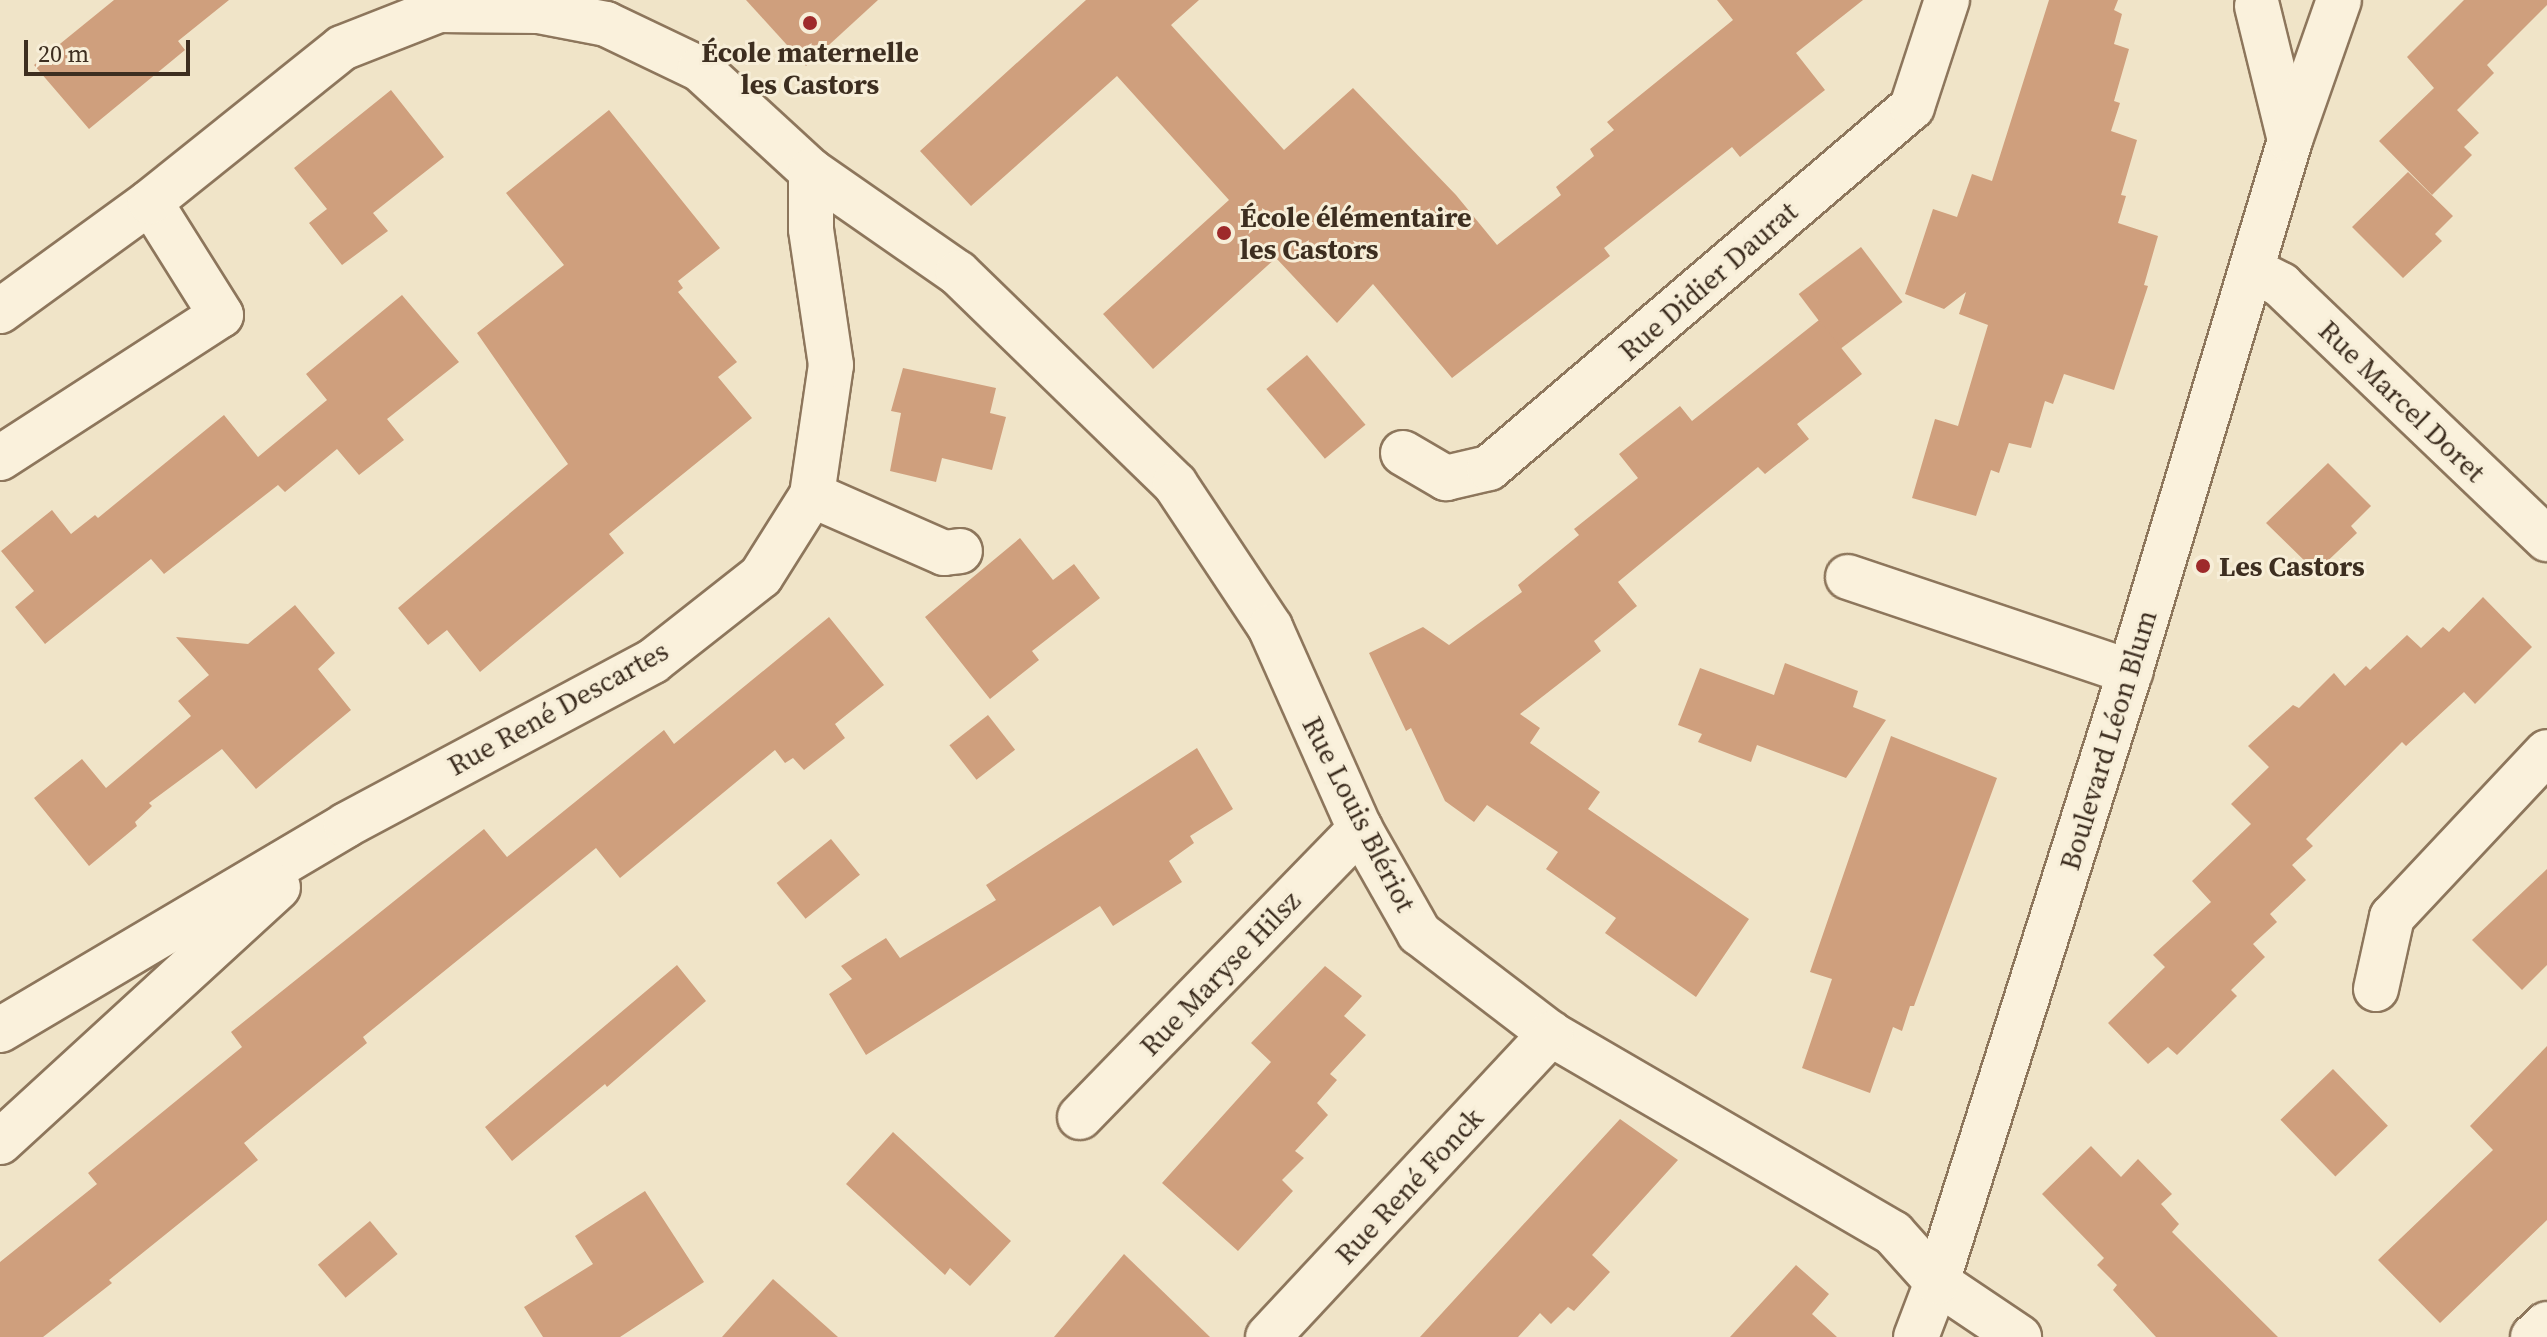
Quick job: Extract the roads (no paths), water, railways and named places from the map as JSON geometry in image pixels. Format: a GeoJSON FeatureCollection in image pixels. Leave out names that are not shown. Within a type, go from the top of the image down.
{"type":"FeatureCollection","features":[{"type":"Feature","properties":{"kind":"street","name":"Rue Didier Daurat"},"geometry":{"type":"LineString","coordinates":[[1403,453],[1446,478],[1489,468],[1912,107],[1947,0]]}},
{"type":"Feature","properties":{"kind":"street"},"geometry":{"type":"LineString","coordinates":[[2253,3],[2279,13],[2302,13],[2330,0]]}},
{"type":"Feature","properties":{"kind":"street","name":"Boulevard Léon Blum"},"geometry":{"type":"LineString","coordinates":[[1916,1337],[1937,1282],[2130,672],[2290,140],[2339,0]]}},
{"type":"Feature","properties":{"kind":"street"},"geometry":{"type":"LineString","coordinates":[[2253,3],[2290,140]]}},
{"type":"Feature","properties":{"kind":"street"},"geometry":{"type":"LineString","coordinates":[[0,311],[150,202],[342,48],[439,10],[602,12],[700,69],[811,171]]}},
{"type":"Feature","properties":{"kind":"street","name":"Rue René Descartes"},"geometry":{"type":"LineString","coordinates":[[0,1030],[346,825],[653,661],[761,576],[812,495],[831,365],[811,229],[811,171]]}},
{"type":"Feature","properties":{"kind":"street","name":"Rue Louis Blériot"},"geometry":{"type":"LineString","coordinates":[[811,171],[958,273],[1175,484],[1270,627],[1360,829],[1419,933],[1551,1034],[1893,1233],[1937,1282],[2019,1337]]}},
{"type":"Feature","properties":{"kind":"street"},"geometry":{"type":"LineString","coordinates":[[0,458],[221,315],[150,202]]}},
{"type":"Feature","properties":{"kind":"street","name":"Rue Marcel Doret"},"geometry":{"type":"LineString","coordinates":[[2252,270],[2281,285],[2547,539]]}},
{"type":"Feature","properties":{"kind":"street"},"geometry":{"type":"LineString","coordinates":[[812,495],[944,553],[960,551]]}},
{"type":"Feature","properties":{"kind":"street"},"geometry":{"type":"LineString","coordinates":[[1848,577],[2130,672]]}},
{"type":"Feature","properties":{"kind":"street"},"geometry":{"type":"LineString","coordinates":[[2376,989],[2392,917],[2547,752]]}},
{"type":"Feature","properties":{"kind":"street","name":"Rue René Descartes"},"geometry":{"type":"LineString","coordinates":[[0,1142],[346,825]]}},
{"type":"Feature","properties":{"kind":"street","name":"Rue Maryse Hilsz"},"geometry":{"type":"LineString","coordinates":[[1080,1117],[1360,829]]}},
{"type":"Feature","properties":{"kind":"street","name":"Rue René Fonck"},"geometry":{"type":"LineString","coordinates":[[1268,1337],[1551,1034]]}},
{"type":"Feature","properties":{"kind":"street"},"geometry":{"type":"LineString","coordinates":[[2533,1337],[2547,1324]]}},
{"type":"Feature","properties":{"kind":"place","name":"École maternelle les Castors"},"geometry":{"type":"Point","coordinates":[810,23]}},
{"type":"Feature","properties":{"kind":"place","name":"École élémentaire les Castors"},"geometry":{"type":"Point","coordinates":[1224,233]}},
{"type":"Feature","properties":{"kind":"place","name":"Les Castors"},"geometry":{"type":"Point","coordinates":[2203,566]}}]}
